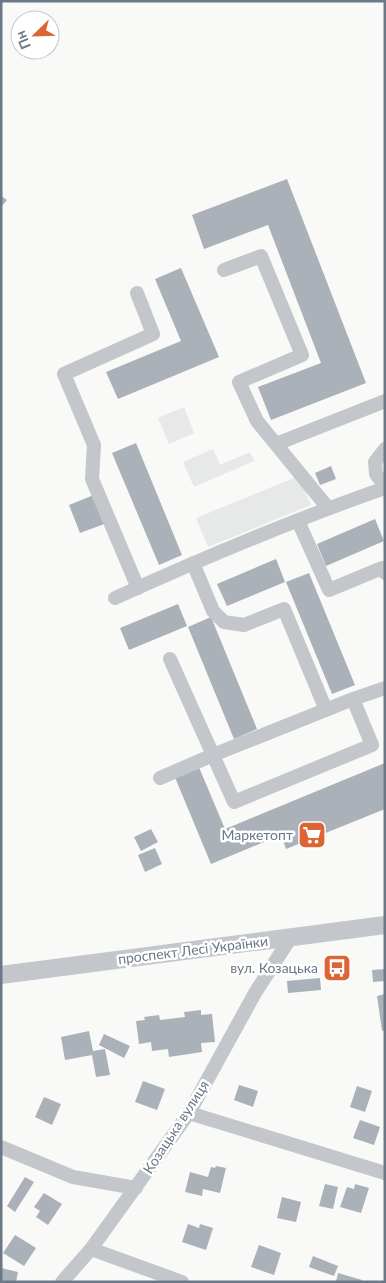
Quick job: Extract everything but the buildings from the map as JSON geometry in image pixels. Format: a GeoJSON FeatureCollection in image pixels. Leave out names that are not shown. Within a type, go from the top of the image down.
{"type":"FeatureCollection","features":[{"type":"Feature","properties":{"kind":"street"},"geometry":{"type":"LineString","coordinates":[[224,270],[261,256],[302,355],[239,382],[256,421],[328,508]]}},
{"type":"Feature","properties":{"kind":"street"},"geometry":{"type":"LineString","coordinates":[[137,293],[153,334],[64,374],[94,445],[92,479],[138,588]]}},
{"type":"Feature","properties":{"kind":"street"},"geometry":{"type":"LineString","coordinates":[[276,444],[385,401]]}},
{"type":"Feature","properties":{"kind":"street"},"geometry":{"type":"LineString","coordinates":[[115,598],[193,563],[385,487],[376,474],[375,462],[385,449]]}},
{"type":"Feature","properties":{"kind":"street"},"geometry":{"type":"LineString","coordinates":[[298,521],[329,590],[382,568],[385,573]]}},
{"type":"Feature","properties":{"kind":"street"},"geometry":{"type":"LineString","coordinates":[[193,563],[213,610],[224,622],[244,625],[284,609],[326,710]]}},
{"type":"Feature","properties":{"kind":"street"},"geometry":{"type":"LineString","coordinates":[[170,659],[234,802],[372,745],[353,699]]}},
{"type":"Feature","properties":{"kind":"street"},"geometry":{"type":"LineString","coordinates":[[160,778],[213,755],[385,688]]}},
{"type":"Feature","properties":{"kind":"street","name":"проспект Лесі Українки"},"geometry":{"type":"LineString","coordinates":[[1,975],[385,925]]}},
{"type":"Feature","properties":{"kind":"street","name":"Козацька вулиця"},"geometry":{"type":"LineString","coordinates":[[62,1282],[91,1248],[189,1113],[255,993],[291,937]]}},
{"type":"Feature","properties":{"kind":"street"},"geometry":{"type":"LineString","coordinates":[[189,1113],[385,1173]]}},
{"type":"Feature","properties":{"kind":"street"},"geometry":{"type":"LineString","coordinates":[[1,1147],[73,1176],[136,1188]]}},
{"type":"Feature","properties":{"kind":"street"},"geometry":{"type":"LineString","coordinates":[[91,1248],[182,1282]]}},
{"type":"Feature","properties":{"kind":"shaded area"},"geometry":{"type":"Polygon","coordinates":[[[184,407],[194,433],[169,444],[158,418],[184,407]]]}},
{"type":"Feature","properties":{"kind":"shaded area"},"geometry":{"type":"Polygon","coordinates":[[[213,449],[220,465],[250,452],[254,461],[194,487],[183,462],[213,449]]]}},
{"type":"Feature","properties":{"kind":"shaded area"},"geometry":{"type":"Polygon","coordinates":[[[299,476],[311,505],[208,547],[196,518],[299,476]]]}},
{"type":"Feature","properties":{"kind":"place","name":"Маркетопт"},"geometry":{"type":"Point","coordinates":[312,835]}},
{"type":"Feature","properties":{"kind":"place","name":"вул. Козацька"},"geometry":{"type":"Point","coordinates":[337,968]}}]}
